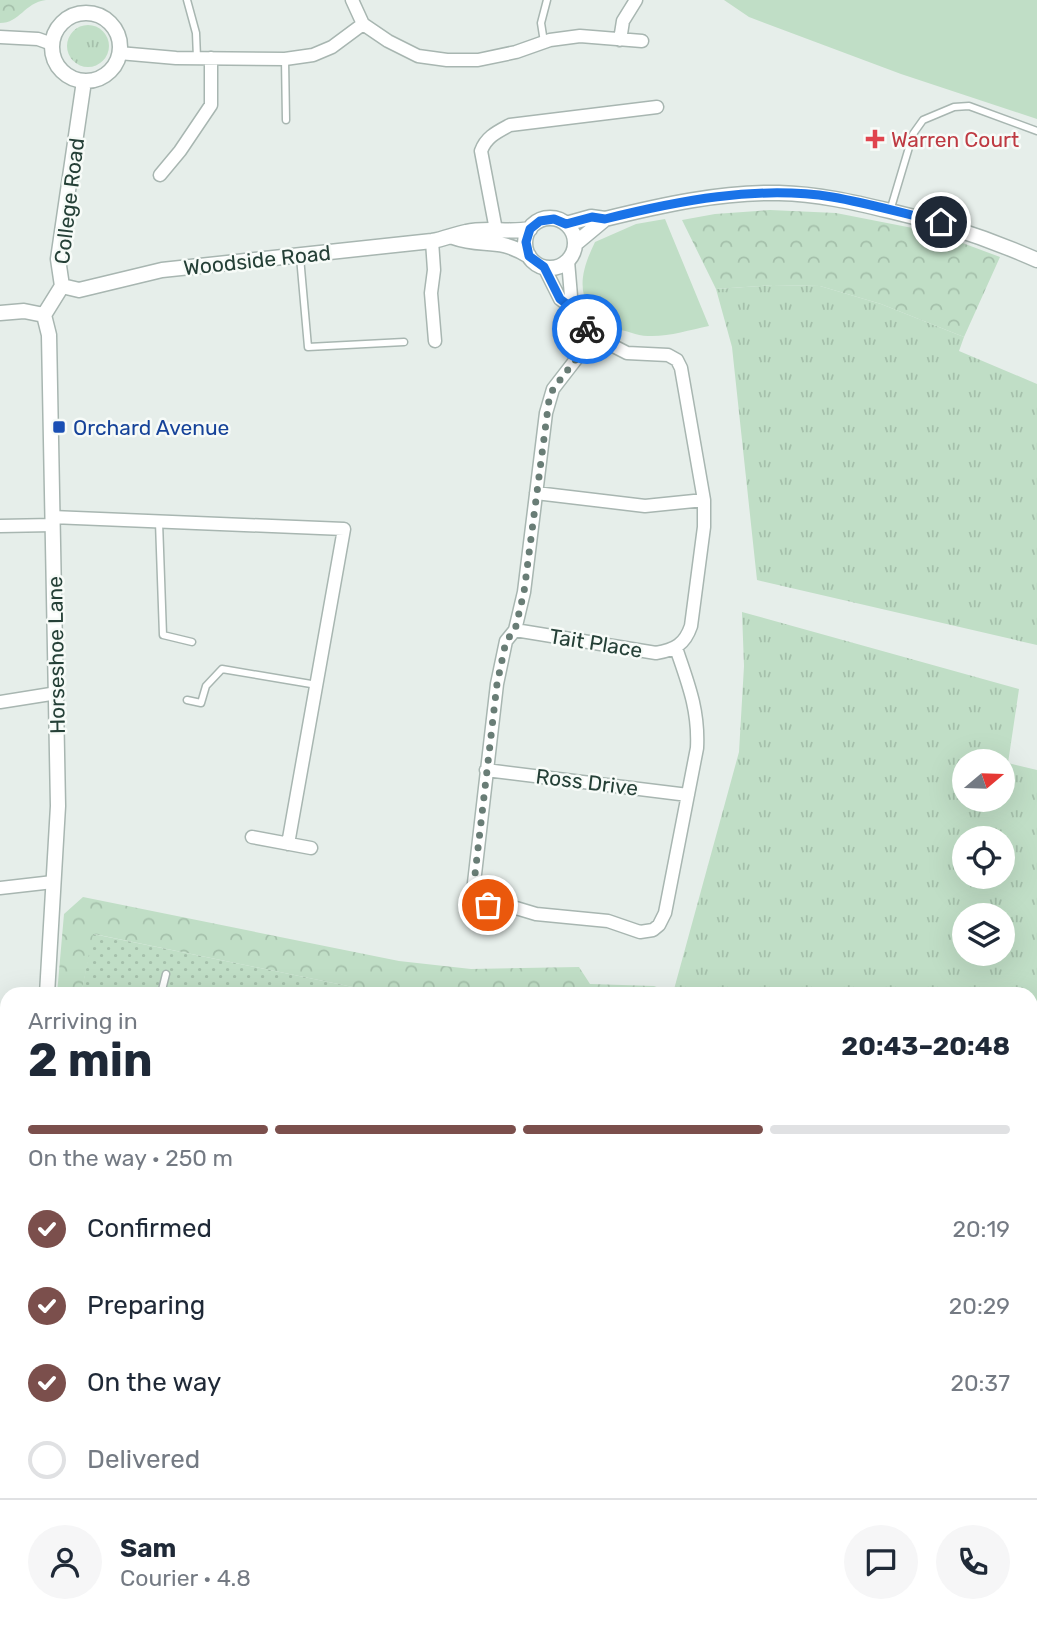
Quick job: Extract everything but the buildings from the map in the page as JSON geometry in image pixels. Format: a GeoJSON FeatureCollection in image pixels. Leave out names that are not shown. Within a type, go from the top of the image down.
{"type":"FeatureCollection","features":[{"type":"Feature","properties":{"kind":"street"},"geometry":{"type":"LineString","coordinates":[[352,0],[363,24],[388,41],[418,56],[447,60],[489,58],[580,36],[642,41]]}},
{"type":"Feature","properties":{"kind":"street"},"geometry":{"type":"LineString","coordinates":[[620,40],[623,21],[636,0]]}},
{"type":"Feature","properties":{"kind":"street"},"geometry":{"type":"LineString","coordinates":[[92,7],[117,32],[120,43],[119,53],[111,71],[94,80],[84,81],[73,79],[64,73],[52,55],[52,44],[61,24],[92,7]]}},
{"type":"Feature","properties":{"kind":"street"},"geometry":{"type":"LineString","coordinates":[[119,53],[197,58],[285,59],[313,55],[332,47],[363,24]]}},
{"type":"Feature","properties":{"kind":"street"},"geometry":{"type":"LineString","coordinates":[[0,37],[38,39],[52,44]]}},
{"type":"Feature","properties":{"kind":"street"},"geometry":{"type":"LineString","coordinates":[[160,175],[200,124],[211,105],[211,58]]}},
{"type":"Feature","properties":{"kind":"street","name":"College Road"},"geometry":{"type":"LineString","coordinates":[[44,316],[62,286],[58,260],[84,81]]}},
{"type":"Feature","properties":{"kind":"street"},"geometry":{"type":"LineString","coordinates":[[496,230],[481,151],[484,142],[496,132],[510,125],[657,107]]}},
{"type":"Feature","properties":{"kind":"street"},"geometry":{"type":"LineString","coordinates":[[572,308],[560,299],[544,267],[529,256],[526,242],[534,224],[547,219],[566,224],[592,217],[605,219],[701,198],[778,193],[831,197],[941,222],[1037,260]]}},
{"type":"Feature","properties":{"kind":"street"},"geometry":{"type":"LineString","coordinates":[[594,336],[553,389],[546,413],[524,592],[515,630],[506,641],[497,684],[474,883],[477,896],[488,905],[516,908],[536,914],[597,919],[640,932],[653,930],[665,913],[697,748],[698,724],[695,706],[676,648],[688,637],[691,626],[705,527],[704,500],[685,381],[677,360],[668,355],[627,353],[612,347],[594,336],[579,321],[572,308],[568,261],[575,244],[605,219]]}},
{"type":"Feature","properties":{"kind":"street"},"geometry":{"type":"LineString","coordinates":[[566,224],[574,236],[575,244]]}},
{"type":"Feature","properties":{"kind":"street","name":"Woodside Road"},"geometry":{"type":"LineString","coordinates":[[62,286],[79,290],[163,270],[432,241],[466,232],[516,232],[530,229]]}},
{"type":"Feature","properties":{"kind":"street","name":"Woodside Road"},"geometry":{"type":"LineString","coordinates":[[453,237],[466,242],[506,244],[529,256]]}},
{"type":"Feature","properties":{"kind":"street"},"geometry":{"type":"LineString","coordinates":[[432,241],[434,270],[431,293],[435,341]]}},
{"type":"Feature","properties":{"kind":"street"},"geometry":{"type":"LineString","coordinates":[[544,267],[561,266],[568,261]]}},
{"type":"Feature","properties":{"kind":"street"},"geometry":{"type":"LineString","coordinates":[[0,313],[24,311],[44,316]]}},
{"type":"Feature","properties":{"kind":"street","name":"Horseshoe Lane"},"geometry":{"type":"LineString","coordinates":[[44,316],[49,335],[58,806],[47,987]]}},
{"type":"Feature","properties":{"kind":"street"},"geometry":{"type":"LineString","coordinates":[[536,493],[645,506],[704,500]]}},
{"type":"Feature","properties":{"kind":"street"},"geometry":{"type":"LineString","coordinates":[[0,526],[52,521],[159,520],[344,529],[288,844]]}},
{"type":"Feature","properties":{"kind":"street","name":"Tait Place"},"geometry":{"type":"LineString","coordinates":[[515,630],[656,653],[676,648]]}},
{"type":"Feature","properties":{"kind":"street"},"geometry":{"type":"LineString","coordinates":[[0,702],[57,693]]}},
{"type":"Feature","properties":{"kind":"street","name":"Ross Drive"},"geometry":{"type":"LineString","coordinates":[[486,770],[688,795]]}},
{"type":"Feature","properties":{"kind":"street"},"geometry":{"type":"LineString","coordinates":[[252,837],[311,848]]}},
{"type":"Feature","properties":{"kind":"street"},"geometry":{"type":"LineString","coordinates":[[0,888],[53,882]]}},
{"type":"Feature","properties":{"kind":"lane"},"geometry":{"type":"LineString","coordinates":[[187,0],[196,33],[197,58]]}},
{"type":"Feature","properties":{"kind":"lane"},"geometry":{"type":"LineString","coordinates":[[544,43],[541,23],[547,0]]}},
{"type":"Feature","properties":{"kind":"lane"},"geometry":{"type":"LineString","coordinates":[[285,59],[286,120]]}},
{"type":"Feature","properties":{"kind":"lane"},"geometry":{"type":"LineString","coordinates":[[890,211],[913,134],[923,120],[954,107],[968,106],[1037,131]]}},
{"type":"Feature","properties":{"kind":"lane"},"geometry":{"type":"LineString","coordinates":[[300,255],[308,347],[404,342]]}},
{"type":"Feature","properties":{"kind":"lane"},"geometry":{"type":"LineString","coordinates":[[159,520],[163,635],[192,642]]}},
{"type":"Feature","properties":{"kind":"lane"},"geometry":{"type":"LineString","coordinates":[[187,701],[201,703],[206,686],[222,669],[317,685]]}},
{"type":"Feature","properties":{"kind":"lane"},"geometry":{"type":"LineString","coordinates":[[163,987],[166,974]]}},
{"type":"Feature","properties":{"kind":"green space"},"geometry":{"type":"Polygon","coordinates":[[[0,0],[46,0],[32,5],[13,20],[0,23],[0,0]]]}},
{"type":"Feature","properties":{"kind":"green space"},"geometry":{"type":"Polygon","coordinates":[[[724,0],[1037,0],[1037,119],[901,74],[749,17],[724,0]]]}},
{"type":"Feature","properties":{"kind":"green space"},"geometry":{"type":"Polygon","coordinates":[[[88,25],[103,31],[109,46],[103,61],[88,67],[73,61],[67,46],[73,31],[88,25]]]}},
{"type":"Feature","properties":{"kind":"green space"},"geometry":{"type":"Polygon","coordinates":[[[770,210],[836,213],[933,232],[1000,257],[964,337],[881,304],[820,286],[773,285],[716,289],[682,220],[715,214],[770,210]]]}},
{"type":"Feature","properties":{"kind":"green space"},"geometry":{"type":"Polygon","coordinates":[[[665,219],[709,326],[656,336],[609,330],[590,310],[583,289],[585,267],[595,242],[636,224],[665,219]]]}},
{"type":"Feature","properties":{"kind":"green space"},"geometry":{"type":"Polygon","coordinates":[[[773,285],[820,286],[881,304],[964,337],[959,351],[1037,384],[1037,645],[757,580],[732,347],[716,289],[773,285]]]}},
{"type":"Feature","properties":{"kind":"green space"},"geometry":{"type":"Polygon","coordinates":[[[742,612],[1019,689],[1010,749],[952,749],[952,812],[1015,812],[1015,765],[1037,770],[1037,987],[675,987],[739,752],[744,666],[742,612]]]}},
{"type":"Feature","properties":{"kind":"green space"},"geometry":{"type":"Polygon","coordinates":[[[83,897],[399,961],[471,969],[579,967],[590,984],[657,987],[353,987],[94,934],[83,987],[58,987],[64,914],[83,897]]]}},
{"type":"Feature","properties":{"kind":"green space"},"geometry":{"type":"Polygon","coordinates":[[[93,934],[353,987],[82,987],[93,934]]]}},
{"type":"Feature","properties":{"kind":"way so far"},"geometry":{"type":"LineString","coordinates":[[488,905],[477,896],[474,883],[497,684],[506,641],[515,630],[524,592],[549,400],[553,389],[594,336],[587,329]]}},
{"type":"Feature","properties":{"kind":"place","name":"Warren Court"},"geometry":{"type":"Point","coordinates":[875,139]}},
{"type":"Feature","properties":{"kind":"place","name":"Orchard Avenue"},"geometry":{"type":"Point","coordinates":[59,427]}},
{"type":"Feature","properties":{"kind":"route"},"geometry":{"type":"LineString","coordinates":[[587,329],[572,308],[560,299],[544,267],[533,261],[526,250],[530,229],[540,221],[554,219],[566,224],[592,217],[605,219],[701,198],[778,193],[831,197],[941,222]]}}]}
